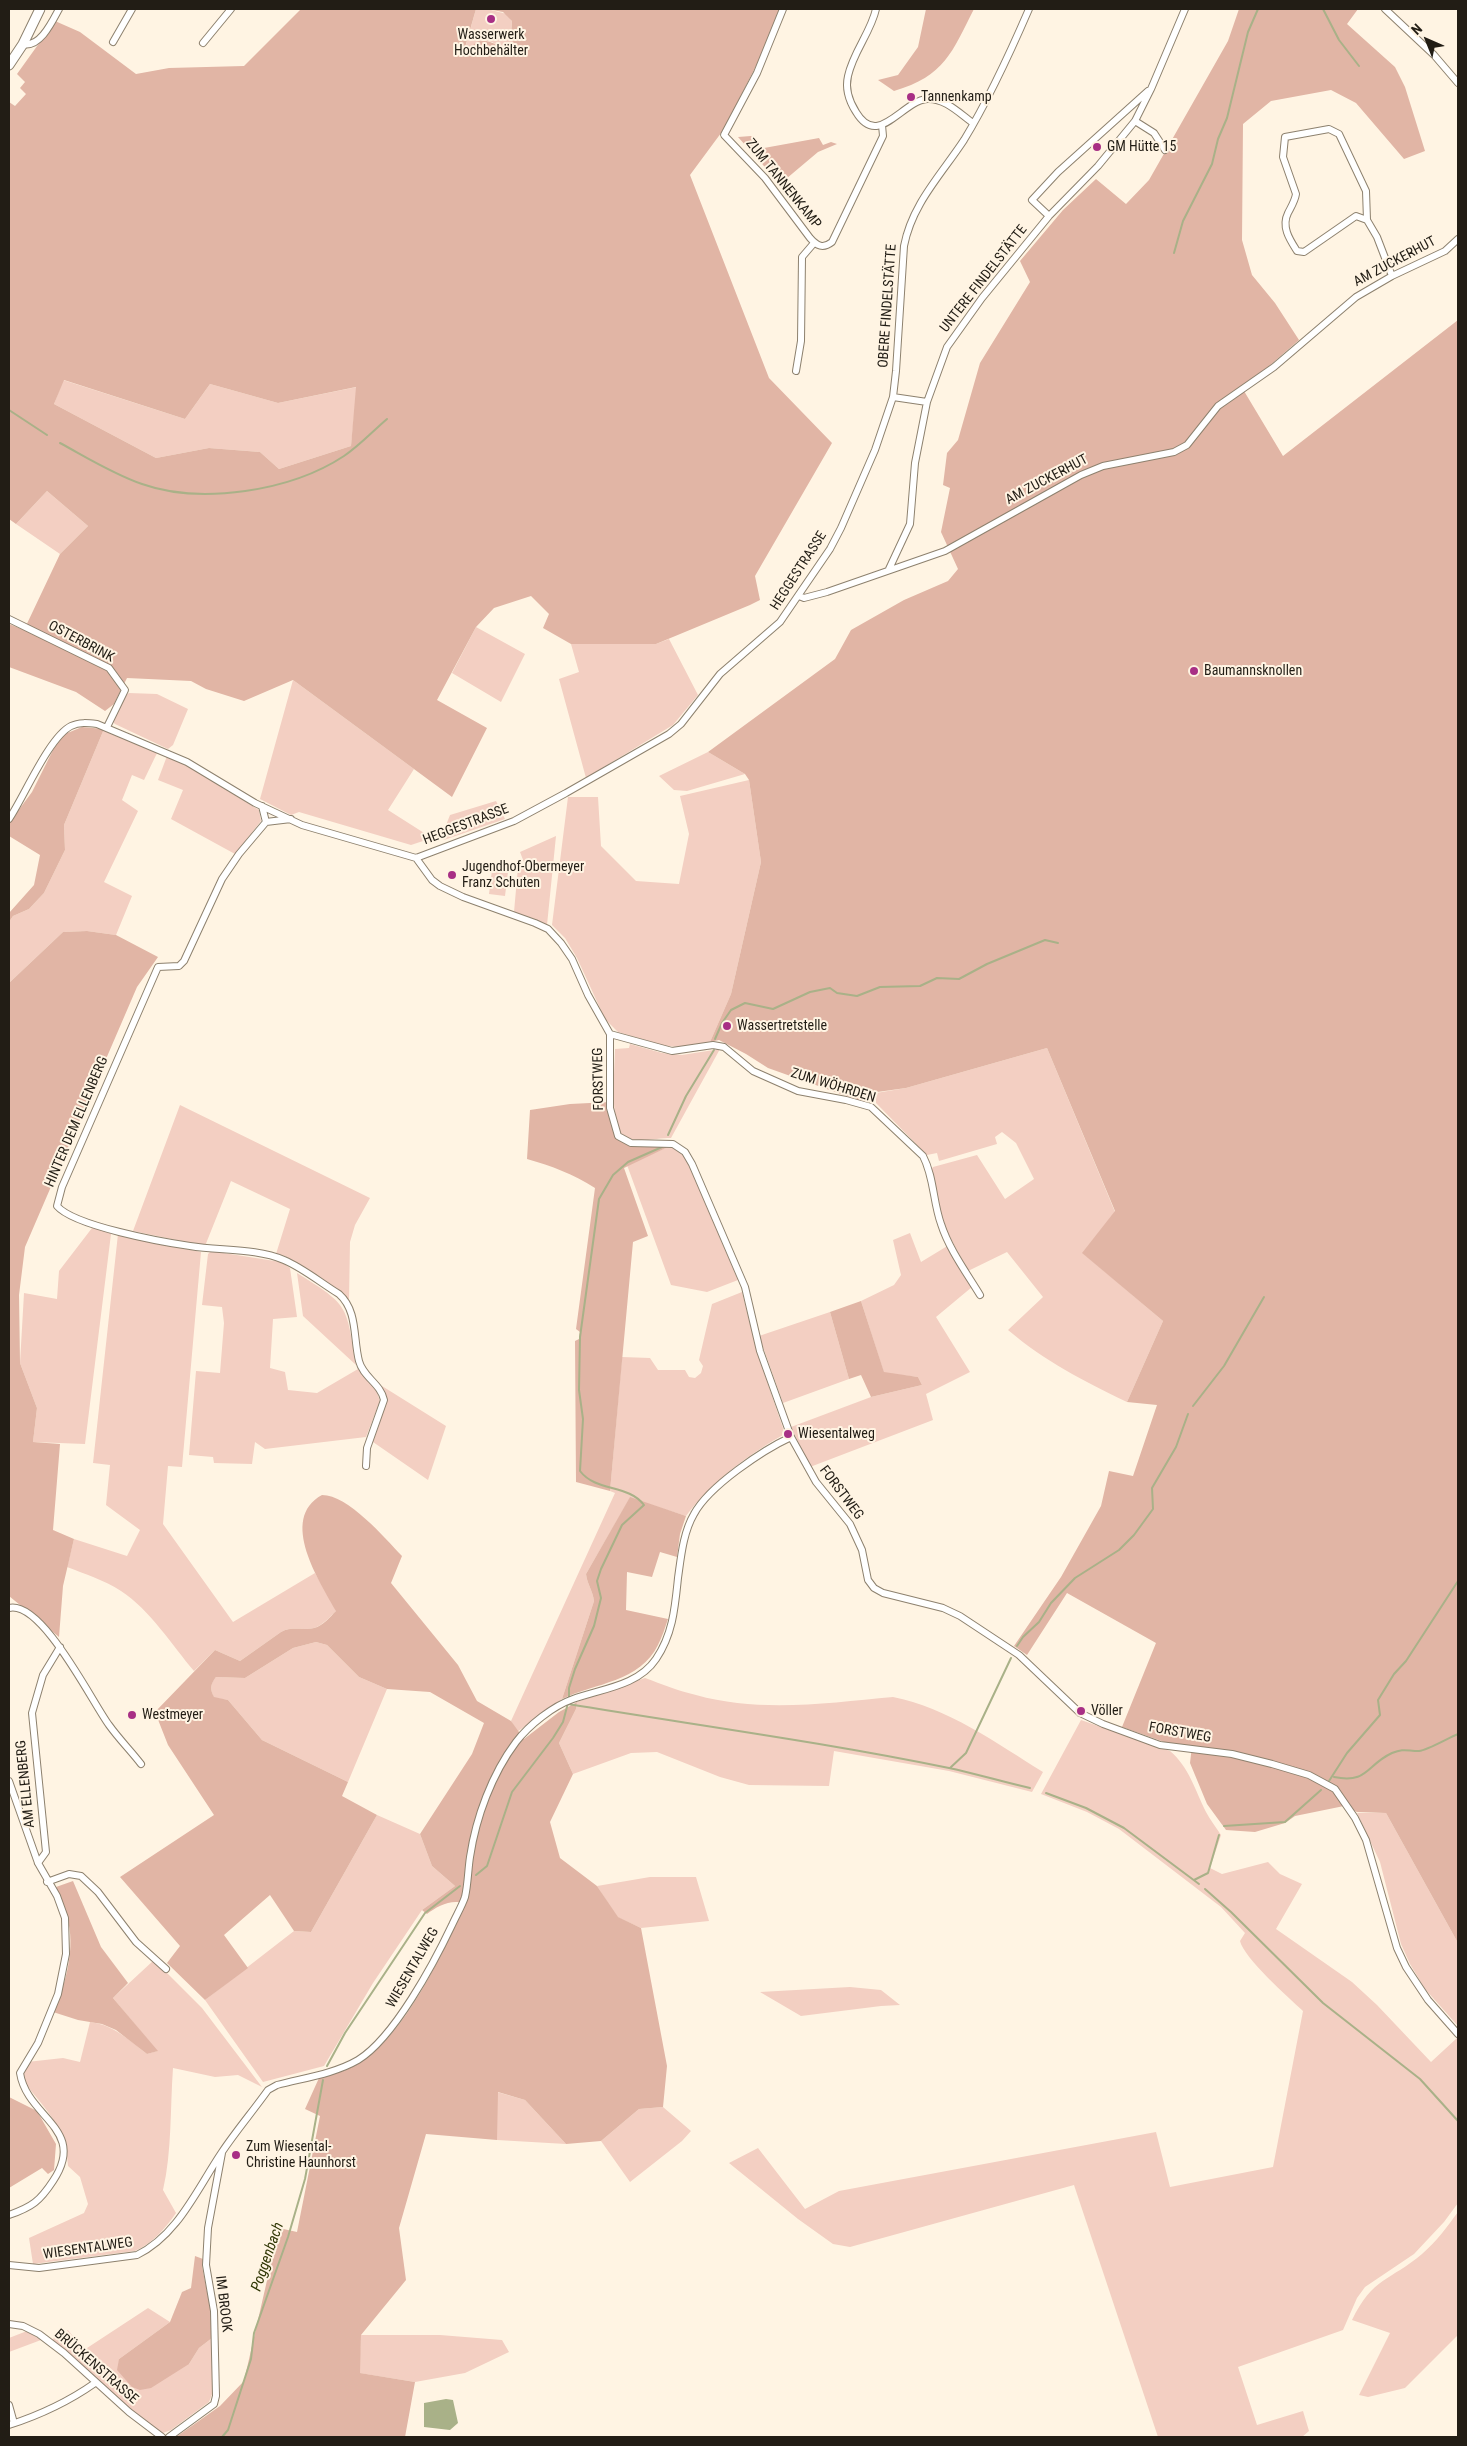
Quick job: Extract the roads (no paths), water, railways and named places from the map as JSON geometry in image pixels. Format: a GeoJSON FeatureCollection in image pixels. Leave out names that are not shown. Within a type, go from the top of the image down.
{"type":"FeatureCollection","features":[{"type":"Feature","properties":{"kind":"main road"},"geometry":{"type":"LineString","coordinates":[[9,65],[23,44],[40,9]]}},
{"type":"Feature","properties":{"kind":"street"},"geometry":{"type":"LineString","coordinates":[[23,44],[30,46],[36,43],[59,9]]}},
{"type":"Feature","properties":{"kind":"street"},"geometry":{"type":"LineString","coordinates":[[112,42],[132,9]]}},
{"type":"Feature","properties":{"kind":"street"},"geometry":{"type":"LineString","coordinates":[[203,43],[231,9]]}},
{"type":"Feature","properties":{"kind":"street","name":"ZUM TANNENKAMP"},"geometry":{"type":"LineString","coordinates":[[783,9],[757,73],[724,136],[734,143],[765,178],[814,243],[826,246],[832,242],[883,136],[882,125]]}},
{"type":"Feature","properties":{"kind":"street"},"geometry":{"type":"LineString","coordinates":[[876,9],[848,76],[847,91],[851,104],[858,116],[866,123],[875,126],[882,125],[914,103],[925,99],[938,100],[949,105],[973,123]]}},
{"type":"Feature","properties":{"kind":"street","name":"OBERE FINDELSTÄTTE"},"geometry":{"type":"LineString","coordinates":[[863,477],[875,450],[893,397],[904,246],[908,228],[918,205],[973,123],[1029,9]]}},
{"type":"Feature","properties":{"kind":"street","name":"UNTERE FINDELSTÄTTE"},"geometry":{"type":"LineString","coordinates":[[889,569],[910,524],[915,463],[927,402],[947,347],[982,298],[1049,216],[1098,166],[1135,120],[1151,89],[1185,9]]}},
{"type":"Feature","properties":{"kind":"street"},"geometry":{"type":"LineString","coordinates":[[1385,9],[1434,55],[1458,83]]}},
{"type":"Feature","properties":{"kind":"street","name":"UNTERE FINDELSTÄTTE"},"geometry":{"type":"LineString","coordinates":[[1049,216],[1032,200],[1058,172],[1151,89]]}},
{"type":"Feature","properties":{"kind":"street"},"geometry":{"type":"LineString","coordinates":[[1135,120],[1154,133],[1165,150]]}},
{"type":"Feature","properties":{"kind":"street"},"geometry":{"type":"LineString","coordinates":[[1367,220],[1356,216],[1304,252],[1297,251],[1288,237],[1285,226],[1286,216],[1296,194],[1283,157],[1285,137],[1329,129],[1339,134],[1366,191],[1367,220],[1377,237],[1392,276]]}},
{"type":"Feature","properties":{"kind":"street","name":"AM ZUCKERHUT"},"geometry":{"type":"LineString","coordinates":[[799,596],[804,598],[827,592],[960,545],[990,525],[1081,475],[1103,466],[1174,452],[1187,445],[1218,406],[1274,367],[1356,297],[1392,276],[1428,260],[1458,239]]}},
{"type":"Feature","properties":{"kind":"street"},"geometry":{"type":"LineString","coordinates":[[796,371],[802,341],[802,256],[814,243]]}},
{"type":"Feature","properties":{"kind":"street"},"geometry":{"type":"LineString","coordinates":[[893,397],[927,402]]}},
{"type":"Feature","properties":{"kind":"street","name":"HEGGESTRASSE"},"geometry":{"type":"LineString","coordinates":[[9,819],[58,736],[72,726],[83,723],[107,727],[187,762],[262,806],[291,820],[323,832],[416,858],[514,820],[566,793],[669,734],[681,724],[720,674],[780,622],[830,549],[863,477]]}},
{"type":"Feature","properties":{"kind":"street","name":"OSTERBRINK"},"geometry":{"type":"LineString","coordinates":[[9,619],[109,668],[125,690],[107,727]]}},
{"type":"Feature","properties":{"kind":"street"},"geometry":{"type":"LineString","coordinates":[[262,806],[266,822],[291,820]]}},
{"type":"Feature","properties":{"kind":"street","name":"HINTER DEM ELLENBERG"},"geometry":{"type":"LineString","coordinates":[[266,822],[239,854],[222,879],[184,961],[178,966],[158,967],[62,1186],[57,1206],[63,1212],[84,1222],[189,1246],[257,1254],[283,1260],[339,1294],[347,1301],[351,1310],[359,1362],[365,1374],[380,1388],[384,1400],[367,1448],[366,1466]]}},
{"type":"Feature","properties":{"kind":"street","name":"FORSTWEG"},"geometry":{"type":"LineString","coordinates":[[416,858],[428,876],[440,886],[463,897],[535,922],[548,929],[572,959],[588,995],[610,1034],[610,1108],[615,1131],[622,1139],[631,1143],[673,1144],[685,1152],[692,1164],[744,1287],[760,1351],[791,1437],[816,1482],[857,1536],[868,1580],[874,1588],[883,1593],[943,1608],[960,1616],[1019,1655],[1080,1713],[1103,1724],[1160,1745],[1232,1754],[1272,1764],[1309,1775],[1335,1789],[1355,1818],[1366,1840],[1397,1948],[1406,1967],[1428,2000],[1458,2034]]}},
{"type":"Feature","properties":{"kind":"street","name":"ZUM WÖHRDEN"},"geometry":{"type":"LineString","coordinates":[[610,1034],[672,1051],[719,1045],[729,1050],[753,1071],[798,1092],[846,1100],[871,1108],[923,1156],[928,1166],[941,1224],[953,1250],[980,1295]]}},
{"type":"Feature","properties":{"kind":"street","name":"WIESENTALWEG"},"geometry":{"type":"LineString","coordinates":[[9,2265],[39,2268],[137,2256],[150,2249],[167,2234],[184,2212],[222,2152],[268,2090],[277,2085],[342,2068],[359,2059],[375,2046],[401,2014],[436,1959],[465,1898],[470,1855],[478,1814],[515,1743],[526,1730],[568,1701],[629,1681],[646,1671],[655,1661],[672,1625],[682,1550],[688,1526],[694,1512],[715,1489],[744,1466],[775,1445],[791,1437]]}},
{"type":"Feature","properties":{"kind":"street"},"geometry":{"type":"LineString","coordinates":[[9,1608],[13,1607],[27,1614],[48,1632],[60,1647],[109,1726],[142,1764]]}},
{"type":"Feature","properties":{"kind":"street","name":"AM ELLENBERG"},"geometry":{"type":"LineString","coordinates":[[38,1863],[46,1852],[32,1713],[43,1675],[60,1647]]}},
{"type":"Feature","properties":{"kind":"street","name":"AM ELLENBERG"},"geometry":{"type":"LineString","coordinates":[[9,1781],[38,1863],[56,1896],[65,1918],[66,1954],[58,1994],[46,2026],[20,2073],[25,2093],[57,2129],[63,2143],[60,2171],[45,2194],[30,2208],[9,2215]]}},
{"type":"Feature","properties":{"kind":"street"},"geometry":{"type":"LineString","coordinates":[[47,1882],[69,1874],[81,1876],[98,1892],[136,1942],[166,1969]]}},
{"type":"Feature","properties":{"kind":"street","name":"IM BROOK"},"geometry":{"type":"LineString","coordinates":[[170,2437],[214,2404],[216,2396],[214,2311],[206,2265],[208,2228],[220,2172],[222,2152]]}},
{"type":"Feature","properties":{"kind":"street","name":"BRÜCKENSTRASSE"},"geometry":{"type":"LineString","coordinates":[[9,2324],[23,2326],[39,2334],[64,2352],[95,2383],[146,2427],[162,2437]]}},
{"type":"Feature","properties":{"kind":"street"},"geometry":{"type":"LineString","coordinates":[[9,2406],[11,2424],[44,2413],[78,2395],[95,2383]]}},
{"type":"Feature","properties":{"kind":"waterway"},"geometry":{"type":"LineString","coordinates":[[1174,253],[1183,221],[1212,164],[1218,139],[1227,118],[1248,32],[1258,9]]}},
{"type":"Feature","properties":{"kind":"waterway"},"geometry":{"type":"LineString","coordinates":[[1323,9],[1339,40],[1359,66]]}},
{"type":"Feature","properties":{"kind":"waterway"},"geometry":{"type":"LineString","coordinates":[[9,410],[47,435]]}},
{"type":"Feature","properties":{"kind":"waterway"},"geometry":{"type":"LineString","coordinates":[[60,443],[110,470],[142,484],[165,490],[218,494],[272,486],[323,468],[350,452],[387,419]]}},
{"type":"Feature","properties":{"kind":"waterway"},"geometry":{"type":"LineString","coordinates":[[715,1039],[722,1023],[731,1010],[745,1003],[773,1009],[810,992],[830,988],[837,993],[857,996],[880,987],[920,986],[937,978],[959,979],[987,964],[1045,940],[1058,943]]}},
{"type":"Feature","properties":{"kind":"waterway"},"geometry":{"type":"LineString","coordinates":[[668,1135],[686,1096],[714,1050]]}},
{"type":"Feature","properties":{"kind":"waterway"},"geometry":{"type":"LineString","coordinates":[[569,1698],[569,1688],[575,1669],[594,1626],[601,1598],[597,1581],[601,1569],[622,1525],[644,1505],[630,1494],[594,1482],[580,1471],[583,1419],[579,1390],[580,1337],[599,1199],[613,1175],[628,1162],[662,1147]]}},
{"type":"Feature","properties":{"kind":"waterway"},"geometry":{"type":"LineString","coordinates":[[1193,1406],[1224,1366],[1264,1297]]}},
{"type":"Feature","properties":{"kind":"waterway"},"geometry":{"type":"LineString","coordinates":[[1017,1646],[1023,1637],[1039,1622],[1051,1603],[1075,1578],[1119,1550],[1134,1535],[1153,1509],[1152,1488],[1176,1447],[1188,1414]]}},
{"type":"Feature","properties":{"kind":"waterway"},"geometry":{"type":"LineString","coordinates":[[1329,1781],[1347,1753],[1380,1715],[1378,1700],[1458,1581]]}},
{"type":"Feature","properties":{"kind":"waterway"},"geometry":{"type":"LineString","coordinates":[[950,1768],[966,1753],[1011,1658]]}},
{"type":"Feature","properties":{"kind":"waterway"},"geometry":{"type":"LineString","coordinates":[[476,1875],[487,1866],[512,1792],[553,1738],[563,1722],[568,1703]]}},
{"type":"Feature","properties":{"kind":"waterway"},"geometry":{"type":"LineString","coordinates":[[568,1704],[854,1750],[949,1768],[1030,1788]]}},
{"type":"Feature","properties":{"kind":"waterway"},"geometry":{"type":"LineString","coordinates":[[1334,1777],[1354,1778],[1360,1776],[1383,1758],[1396,1751],[1423,1750],[1458,1734]]}},
{"type":"Feature","properties":{"kind":"waterway"},"geometry":{"type":"LineString","coordinates":[[1224,1826],[1285,1822],[1321,1790]]}},
{"type":"Feature","properties":{"kind":"waterway"},"geometry":{"type":"LineString","coordinates":[[1046,1793],[1086,1808],[1124,1828],[1199,1884]]}},
{"type":"Feature","properties":{"kind":"waterway"},"geometry":{"type":"LineString","coordinates":[[1194,1880],[1208,1873],[1219,1835]]}},
{"type":"Feature","properties":{"kind":"waterway","name":"Poggenbach"},"geometry":{"type":"LineString","coordinates":[[327,2066],[345,2033],[425,1913],[460,1886]]}},
{"type":"Feature","properties":{"kind":"waterway"},"geometry":{"type":"LineString","coordinates":[[1205,1889],[1231,1912],[1323,2003],[1420,2079],[1458,2121]]}},
{"type":"Feature","properties":{"kind":"waterway","name":"Poggenbach"},"geometry":{"type":"LineString","coordinates":[[222,2437],[228,2430],[251,2359],[254,2333],[288,2237],[305,2179],[323,2080]]}},
{"type":"Feature","properties":{"kind":"place","name":"Wasserwerk Hochbehälter"},"geometry":{"type":"Point","coordinates":[491,19]}},
{"type":"Feature","properties":{"kind":"place","name":"Tannenkamp"},"geometry":{"type":"Point","coordinates":[911,97]}},
{"type":"Feature","properties":{"kind":"place","name":"GM Hütte 15"},"geometry":{"type":"Point","coordinates":[1097,147]}},
{"type":"Feature","properties":{"kind":"place","name":"Baumannsknollen"},"geometry":{"type":"Point","coordinates":[1194,671]}},
{"type":"Feature","properties":{"kind":"place","name":"Jugendhof-Obermeyer Franz Schuten"},"geometry":{"type":"Point","coordinates":[452,875]}},
{"type":"Feature","properties":{"kind":"place","name":"Wassertretstelle"},"geometry":{"type":"Point","coordinates":[727,1026]}},
{"type":"Feature","properties":{"kind":"place","name":"Wiesentalweg"},"geometry":{"type":"Point","coordinates":[788,1434]}},
{"type":"Feature","properties":{"kind":"place","name":"Völler"},"geometry":{"type":"Point","coordinates":[1081,1711]}},
{"type":"Feature","properties":{"kind":"place","name":"Westmeyer"},"geometry":{"type":"Point","coordinates":[132,1715]}},
{"type":"Feature","properties":{"kind":"place","name":"Zum Wiesental- Christine Haunhorst"},"geometry":{"type":"Point","coordinates":[236,2155]}}]}
